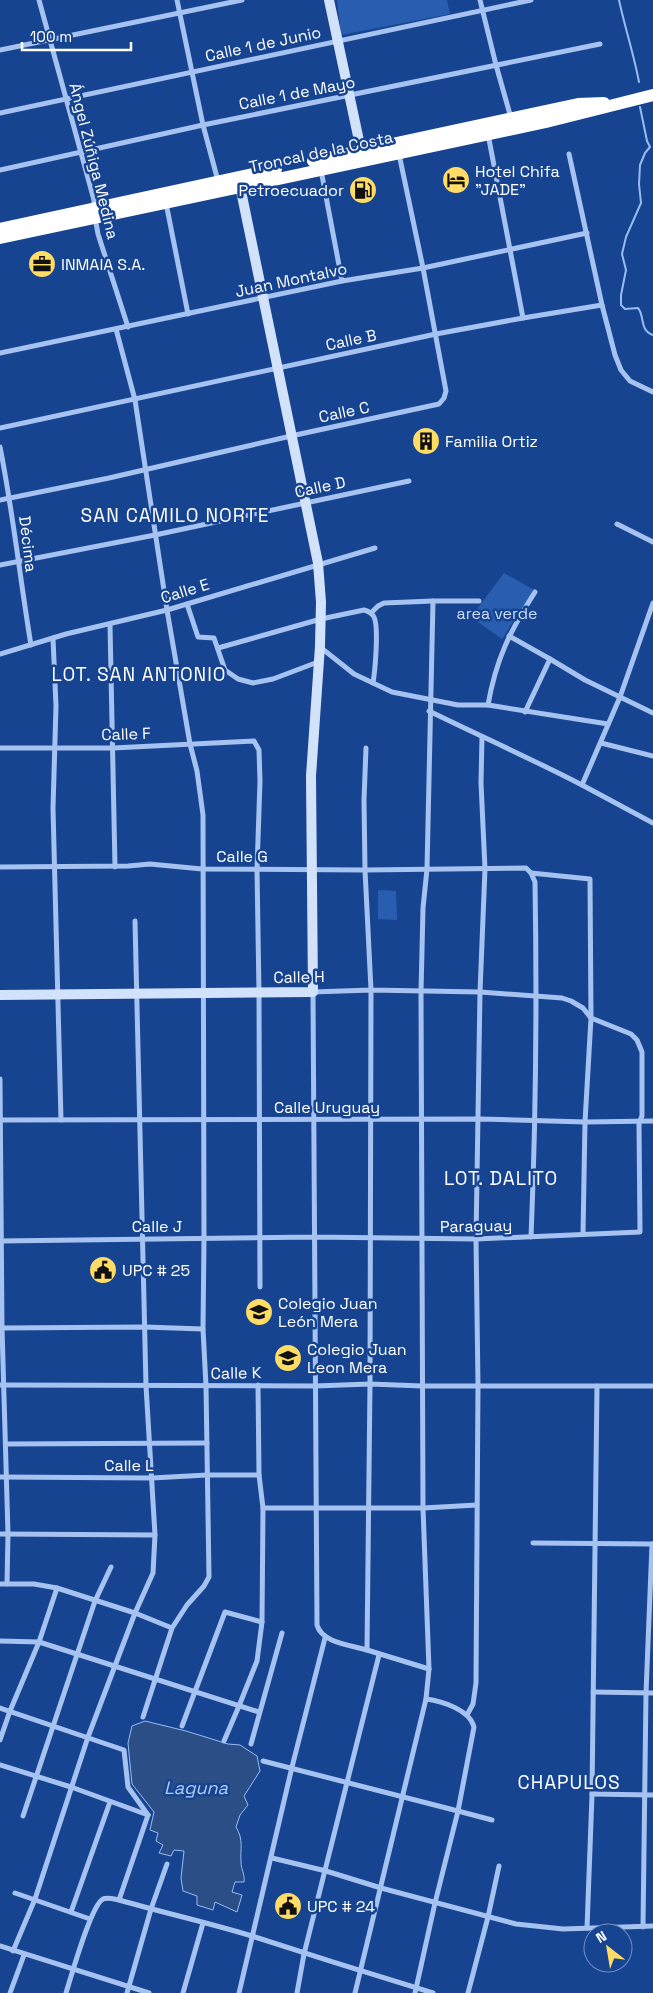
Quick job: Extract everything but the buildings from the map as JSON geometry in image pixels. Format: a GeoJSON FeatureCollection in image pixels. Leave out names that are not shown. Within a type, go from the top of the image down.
{"type":"FeatureCollection","features":[{"type":"Feature","properties":{"kind":"highway","name":"Troncal de la Costa"},"geometry":{"type":"LineString","coordinates":[[0,238],[218,181],[399,152],[582,114],[619,102],[653,95]]}},
{"type":"Feature","properties":{"kind":"highway","name":"Troncal de la Costa"},"geometry":{"type":"LineString","coordinates":[[0,228],[166,202],[240,186],[361,150],[578,104],[619,102]]}},
{"type":"Feature","properties":{"kind":"street","name":"Ángel Zúñiga Medina"},"geometry":{"type":"LineString","coordinates":[[39,0],[94,200],[94,213],[98,234],[128,327]]}},
{"type":"Feature","properties":{"kind":"street"},"geometry":{"type":"LineString","coordinates":[[177,0],[203,124],[218,181]]}},
{"type":"Feature","properties":{"kind":"street"},"geometry":{"type":"LineString","coordinates":[[0,50],[242,0]]}},
{"type":"Feature","properties":{"kind":"street"},"geometry":{"type":"LineString","coordinates":[[329,0],[361,150]]}},
{"type":"Feature","properties":{"kind":"street"},"geometry":{"type":"LineString","coordinates":[[480,0],[511,118]]}},
{"type":"Feature","properties":{"kind":"street","name":"Calle 1 de Junio"},"geometry":{"type":"LineString","coordinates":[[0,113],[532,0]]}},
{"type":"Feature","properties":{"kind":"street","name":"Calle 1 de Mayo"},"geometry":{"type":"LineString","coordinates":[[0,170],[203,124],[600,44]]}},
{"type":"Feature","properties":{"kind":"street"},"geometry":{"type":"LineString","coordinates":[[488,133],[523,318]]}},
{"type":"Feature","properties":{"kind":"street","name":"Calle C"},"geometry":{"type":"LineString","coordinates":[[0,500],[437,406],[443,400],[446,391],[399,152]]}},
{"type":"Feature","properties":{"kind":"street"},"geometry":{"type":"LineString","coordinates":[[569,154],[602,305],[615,355],[621,370],[630,382],[653,392]]}},
{"type":"Feature","properties":{"kind":"street"},"geometry":{"type":"LineString","coordinates":[[319,164],[342,281]]}},
{"type":"Feature","properties":{"kind":"street"},"geometry":{"type":"LineString","coordinates":[[240,186],[318,564],[321,619],[311,776],[317,1625],[320,1632],[326,1638],[429,1668]]}},
{"type":"Feature","properties":{"kind":"street"},"geometry":{"type":"LineString","coordinates":[[166,202],[188,314]]}},
{"type":"Feature","properties":{"kind":"street","name":"Juan Montalvo"},"geometry":{"type":"LineString","coordinates":[[0,353],[342,281],[423,268],[587,234]]}},
{"type":"Feature","properties":{"kind":"street","name":"Calle B"},"geometry":{"type":"LineString","coordinates":[[0,428],[436,334],[602,305]]}},
{"type":"Feature","properties":{"kind":"street"},"geometry":{"type":"LineString","coordinates":[[116,329],[135,400],[167,610],[190,744],[197,771],[203,815],[203,1329],[206,1386],[209,1577],[172,1628],[143,1717]]}},
{"type":"Feature","properties":{"kind":"street","name":"Décima"},"geometry":{"type":"LineString","coordinates":[[0,447],[10,498],[17,562],[30,645]]}},
{"type":"Feature","properties":{"kind":"street","name":"Calle D"},"geometry":{"type":"LineString","coordinates":[[0,565],[156,535],[409,481]]}},
{"type":"Feature","properties":{"kind":"street"},"geometry":{"type":"LineString","coordinates":[[617,524],[653,542]]}},
{"type":"Feature","properties":{"kind":"street","name":"Calle E"},"geometry":{"type":"LineString","coordinates":[[0,654],[53,638],[167,610],[375,548]]}},
{"type":"Feature","properties":{"kind":"street"},"geometry":{"type":"LineString","coordinates":[[488,705],[501,653],[535,592]]}},
{"type":"Feature","properties":{"kind":"street"},"geometry":{"type":"LineString","coordinates":[[355,1993],[404,1796],[426,1699],[429,1668],[423,1508],[421,992],[423,908],[427,869],[429,711],[433,601]]}},
{"type":"Feature","properties":{"kind":"street"},"geometry":{"type":"LineString","coordinates":[[371,613],[378,606],[384,604],[479,601]]}},
{"type":"Feature","properties":{"kind":"street"},"geometry":{"type":"LineString","coordinates":[[582,785],[620,697],[653,603]]}},
{"type":"Feature","properties":{"kind":"street"},"geometry":{"type":"LineString","coordinates":[[187,604],[198,637],[214,638],[225,670],[238,679],[255,684],[319,662]]}},
{"type":"Feature","properties":{"kind":"street"},"geometry":{"type":"LineString","coordinates":[[218,648],[321,619],[361,610],[371,613],[375,622],[376,667],[374,683]]}},
{"type":"Feature","properties":{"kind":"street"},"geometry":{"type":"LineString","coordinates":[[110,625],[115,866]]}},
{"type":"Feature","properties":{"kind":"street"},"geometry":{"type":"LineString","coordinates":[[509,636],[585,680],[653,713]]}},
{"type":"Feature","properties":{"kind":"street"},"geometry":{"type":"LineString","coordinates":[[53,638],[56,706],[53,808],[61,1120]]}},
{"type":"Feature","properties":{"kind":"street"},"geometry":{"type":"LineString","coordinates":[[320,646],[354,674],[392,692],[458,705],[488,705],[608,724]]}},
{"type":"Feature","properties":{"kind":"street"},"geometry":{"type":"LineString","coordinates":[[525,712],[550,659]]}},
{"type":"Feature","properties":{"kind":"street"},"geometry":{"type":"LineString","coordinates":[[429,711],[482,737],[525,755],[653,823]]}},
{"type":"Feature","properties":{"kind":"street"},"geometry":{"type":"LineString","coordinates":[[467,1715],[473,1704],[476,1683],[478,1385],[476,1239],[480,1119],[480,992],[485,869],[481,783],[482,737]]}},
{"type":"Feature","properties":{"kind":"street","name":"Calle F"},"geometry":{"type":"LineString","coordinates":[[0,748],[114,748],[254,741],[259,750],[257,869]]}},
{"type":"Feature","properties":{"kind":"street"},"geometry":{"type":"LineString","coordinates":[[601,743],[653,756]]}},
{"type":"Feature","properties":{"kind":"street"},"geometry":{"type":"LineString","coordinates":[[366,748],[364,800],[365,870],[371,990],[367,1650]]}},
{"type":"Feature","properties":{"kind":"street","name":"Calle G"},"geometry":{"type":"LineString","coordinates":[[0,867],[150,864],[202,869],[312,868],[365,870],[526,868],[531,872],[590,878],[592,1018]]}},
{"type":"Feature","properties":{"kind":"street"},"geometry":{"type":"LineString","coordinates":[[257,869],[260,1287]]}},
{"type":"Feature","properties":{"kind":"street"},"geometry":{"type":"LineString","coordinates":[[530,1237],[536,1121],[537,996],[535,882],[531,872]]}},
{"type":"Feature","properties":{"kind":"street"},"geometry":{"type":"LineString","coordinates":[[14,1951],[35,1899],[88,1737],[135,1613],[153,1573],[156,1535],[146,1386],[135,921]]}},
{"type":"Feature","properties":{"kind":"street","name":"Calle H"},"geometry":{"type":"LineString","coordinates":[[0,995],[371,990],[480,992],[537,996],[572,1001],[592,1018],[631,1034],[637,1040],[642,1052],[642,1116],[639,1123],[640,1232]]}},
{"type":"Feature","properties":{"kind":"street"},"geometry":{"type":"LineString","coordinates":[[583,1234],[585,1122],[592,1018]]}},
{"type":"Feature","properties":{"kind":"street"},"geometry":{"type":"LineString","coordinates":[[0,1079],[2,1385],[6,1444],[3,1477],[8,1534],[7,1584]]}},
{"type":"Feature","properties":{"kind":"street","name":"Calle Uruguay"},"geometry":{"type":"LineString","coordinates":[[0,1120],[480,1119],[639,1123],[653,1121]]}},
{"type":"Feature","properties":{"kind":"street","name":"Paraguay"},"geometry":{"type":"LineString","coordinates":[[314,1237],[476,1239],[640,1232]]}},
{"type":"Feature","properties":{"kind":"street","name":"Calle J"},"geometry":{"type":"LineString","coordinates":[[1,1242],[314,1237]]}},
{"type":"Feature","properties":{"kind":"street"},"geometry":{"type":"LineString","coordinates":[[2,1328],[146,1327],[203,1329]]}},
{"type":"Feature","properties":{"kind":"street","name":"Calle K"},"geometry":{"type":"LineString","coordinates":[[2,1385],[314,1386],[370,1384],[422,1386],[653,1386]]}},
{"type":"Feature","properties":{"kind":"street"},"geometry":{"type":"LineString","coordinates":[[224,1741],[257,1660],[262,1622],[263,1508],[259,1475],[258,1385]]}},
{"type":"Feature","properties":{"kind":"street"},"geometry":{"type":"LineString","coordinates":[[587,1923],[592,1794],[597,1386]]}},
{"type":"Feature","properties":{"kind":"street"},"geometry":{"type":"LineString","coordinates":[[6,1444],[207,1443]]}},
{"type":"Feature","properties":{"kind":"street","name":"Calle L"},"geometry":{"type":"LineString","coordinates":[[3,1477],[152,1478],[259,1475]]}},
{"type":"Feature","properties":{"kind":"street"},"geometry":{"type":"LineString","coordinates":[[263,1508],[423,1508],[477,1505]]}},
{"type":"Feature","properties":{"kind":"street"},"geometry":{"type":"LineString","coordinates":[[0,1534],[156,1535]]}},
{"type":"Feature","properties":{"kind":"street"},"geometry":{"type":"LineString","coordinates":[[533,1543],[653,1544],[646,1692],[644,1927]]}},
{"type":"Feature","properties":{"kind":"street"},"geometry":{"type":"LineString","coordinates":[[23,1816],[77,1653],[111,1567]]}},
{"type":"Feature","properties":{"kind":"street"},"geometry":{"type":"LineString","coordinates":[[0,1584],[34,1584],[57,1588],[135,1613],[172,1628]]}},
{"type":"Feature","properties":{"kind":"street"},"geometry":{"type":"LineString","coordinates":[[0,1740],[39,1642],[57,1588]]}},
{"type":"Feature","properties":{"kind":"street"},"geometry":{"type":"LineString","coordinates":[[182,1726],[224,1612],[262,1622]]}},
{"type":"Feature","properties":{"kind":"street"},"geometry":{"type":"LineString","coordinates":[[251,1744],[282,1633]]}},
{"type":"Feature","properties":{"kind":"street"},"geometry":{"type":"LineString","coordinates":[[239,1993],[254,1936],[292,1767],[326,1638]]}},
{"type":"Feature","properties":{"kind":"street"},"geometry":{"type":"LineString","coordinates":[[0,1640],[39,1642],[259,1712]]}},
{"type":"Feature","properties":{"kind":"street"},"geometry":{"type":"LineString","coordinates":[[297,1993],[304,1954],[379,1654]]}},
{"type":"Feature","properties":{"kind":"street"},"geometry":{"type":"LineString","coordinates":[[593,1692],[653,1693]]}},
{"type":"Feature","properties":{"kind":"street"},"geometry":{"type":"LineString","coordinates":[[416,1990],[434,1903],[458,1811],[474,1727],[472,1720],[467,1715],[434,1700],[426,1699]]}},
{"type":"Feature","properties":{"kind":"street"},"geometry":{"type":"LineString","coordinates":[[0,1708],[124,1750],[128,1787],[148,1815]]}},
{"type":"Feature","properties":{"kind":"street"},"geometry":{"type":"LineString","coordinates":[[263,1761],[492,1820]]}},
{"type":"Feature","properties":{"kind":"street"},"geometry":{"type":"LineString","coordinates":[[0,1765],[71,1787],[148,1815]]}},
{"type":"Feature","properties":{"kind":"street"},"geometry":{"type":"LineString","coordinates":[[592,1794],[653,1795]]}},
{"type":"Feature","properties":{"kind":"street"},"geometry":{"type":"LineString","coordinates":[[71,1912],[110,1802]]}},
{"type":"Feature","properties":{"kind":"street"},"geometry":{"type":"LineString","coordinates":[[118,1900],[148,1815]]}},
{"type":"Feature","properties":{"kind":"street"},"geometry":{"type":"LineString","coordinates":[[272,1858],[326,1871],[380,1888],[516,1924],[563,1929],[583,1928]]}},
{"type":"Feature","properties":{"kind":"street"},"geometry":{"type":"LineString","coordinates":[[127,1993],[151,1909],[167,1864]]}},
{"type":"Feature","properties":{"kind":"street"},"geometry":{"type":"LineString","coordinates":[[468,1993],[499,1866]]}},
{"type":"Feature","properties":{"kind":"street"},"geometry":{"type":"LineString","coordinates":[[15,1893],[90,1919]]}},
{"type":"Feature","properties":{"kind":"street"},"geometry":{"type":"LineString","coordinates":[[66,1993],[90,1919],[105,1898],[254,1936],[304,1954],[360,1969],[416,1990],[433,1993]]}},
{"type":"Feature","properties":{"kind":"street"},"geometry":{"type":"LineString","coordinates":[[183,1993],[203,1924]]}},
{"type":"Feature","properties":{"kind":"street"},"geometry":{"type":"LineString","coordinates":[[633,1927],[653,1926]]}},
{"type":"Feature","properties":{"kind":"street"},"geometry":{"type":"LineString","coordinates":[[0,1946],[149,1993]]}},
{"type":"Feature","properties":{"kind":"street"},"geometry":{"type":"LineString","coordinates":[[10,1993],[24,1954]]}},
{"type":"Feature","properties":{"kind":"green space"},"geometry":{"type":"Polygon","coordinates":[[[337,0],[447,0],[450,14],[341,35],[337,0]]]}},
{"type":"Feature","properties":{"kind":"green space","name":"area verde"},"geometry":{"type":"Polygon","coordinates":[[[504,573],[534,590],[502,639],[471,617],[504,573]]]}},
{"type":"Feature","properties":{"kind":"green space"},"geometry":{"type":"Polygon","coordinates":[[[378,890],[396,891],[397,920],[378,919],[378,890]]]}},
{"type":"Feature","properties":{"kind":"water","name":"Laguna"},"geometry":{"type":"Polygon","coordinates":[[[145,1721],[228,1744],[240,1745],[257,1756],[260,1771],[244,1796],[248,1805],[240,1815],[236,1827],[241,1840],[241,1865],[244,1879],[244,1882],[235,1882],[232,1892],[242,1895],[237,1912],[215,1902],[213,1910],[197,1905],[197,1896],[183,1891],[181,1878],[184,1851],[174,1850],[171,1856],[159,1853],[163,1845],[156,1841],[158,1833],[150,1830],[154,1812],[132,1784],[128,1743],[132,1726],[145,1721]]]}},
{"type":"Feature","properties":{"kind":"waterway"},"geometry":{"type":"LineString","coordinates":[[619,0],[639,82]]}},
{"type":"Feature","properties":{"kind":"waterway"},"geometry":{"type":"LineString","coordinates":[[640,107],[650,147],[640,165],[641,203],[626,237],[622,254],[626,270],[621,305],[625,309],[638,308],[646,330],[653,335]]}},
{"type":"Feature","properties":{"kind":"place","name":"Hotel Chifa \"JADE\""},"geometry":{"type":"Point","coordinates":[456,180]}},
{"type":"Feature","properties":{"kind":"place","name":"Petroecuador"},"geometry":{"type":"Point","coordinates":[363,190]}},
{"type":"Feature","properties":{"kind":"place","name":"INMAIA S.A."},"geometry":{"type":"Point","coordinates":[42,264]}},
{"type":"Feature","properties":{"kind":"place","name":"Familia Ortiz"},"geometry":{"type":"Point","coordinates":[426,441]}},
{"type":"Feature","properties":{"kind":"place","name":"UPC # 25"},"geometry":{"type":"Point","coordinates":[103,1270]}},
{"type":"Feature","properties":{"kind":"place","name":"Colegio Juan León Mera"},"geometry":{"type":"Point","coordinates":[259,1312]}},
{"type":"Feature","properties":{"kind":"place","name":"Colegio Juan Leon Mera"},"geometry":{"type":"Point","coordinates":[288,1358]}},
{"type":"Feature","properties":{"kind":"place","name":"UPC # 24"},"geometry":{"type":"Point","coordinates":[288,1906]}},
{"type":"Feature","properties":{"kind":"district","name":"SAN CAMILO NORTE"},"geometry":{"type":"Point","coordinates":[175,515]}},
{"type":"Feature","properties":{"kind":"district","name":"LOT. SAN ANTONIO"},"geometry":{"type":"Point","coordinates":[139,674]}},
{"type":"Feature","properties":{"kind":"district","name":"LOT. DALITO"},"geometry":{"type":"Point","coordinates":[501,1178]}},
{"type":"Feature","properties":{"kind":"district","name":"CHAPULOS"},"geometry":{"type":"Point","coordinates":[569,1782]}}]}
